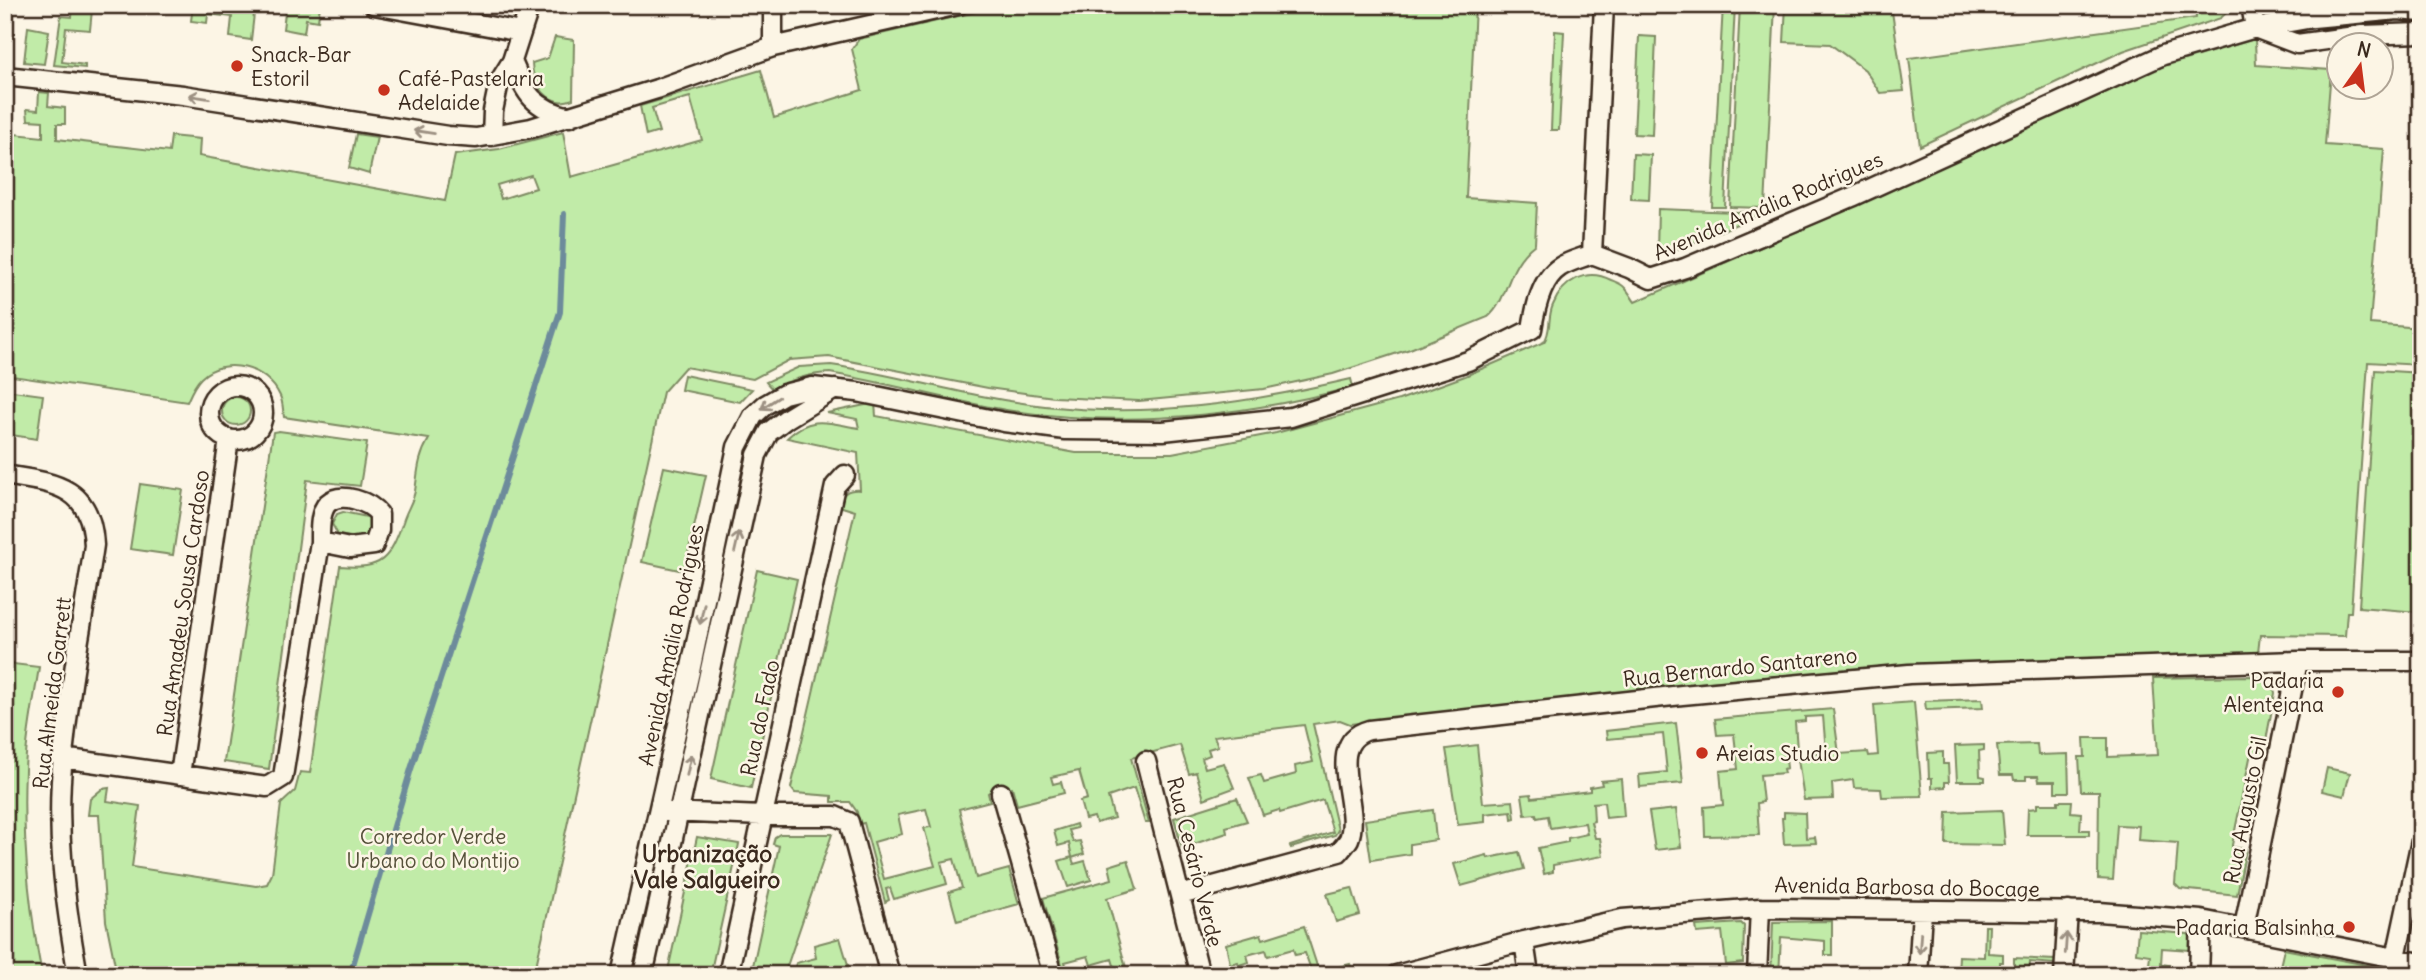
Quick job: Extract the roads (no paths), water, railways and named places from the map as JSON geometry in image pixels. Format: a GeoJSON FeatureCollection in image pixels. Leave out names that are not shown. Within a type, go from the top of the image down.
{"type":"FeatureCollection","features":[{"type":"Feature","properties":{"kind":"street"},"geometry":{"type":"LineString","coordinates":[[374,5],[521,32]]}},
{"type":"Feature","properties":{"kind":"street"},"geometry":{"type":"LineString","coordinates":[[492,136],[493,111],[499,82],[512,61],[530,5]]}},
{"type":"Feature","properties":{"kind":"street"},"geometry":{"type":"LineString","coordinates":[[773,5],[773,47]]}},
{"type":"Feature","properties":{"kind":"street"},"geometry":{"type":"LineString","coordinates":[[5,76],[183,95],[448,136],[492,136],[570,117],[773,47],[956,5]]}},
{"type":"Feature","properties":{"kind":"street"},"geometry":{"type":"LineString","coordinates":[[1592,254],[1604,5]]}},
{"type":"Feature","properties":{"kind":"street"},"geometry":{"type":"LineString","coordinates":[[2251,5],[2256,29],[2297,44],[2362,35],[2421,33]]}},
{"type":"Feature","properties":{"kind":"street","name":"Avenida Amália Rodrigues"},"geometry":{"type":"LineString","coordinates":[[621,975],[658,811],[757,455],[769,432],[835,389],[1004,422],[1065,430],[1163,431],[1291,417],[1468,361],[1532,329],[1534,311],[1544,286],[1559,267],[1592,254],[1651,279],[1968,146],[2163,55],[2256,29],[2313,18],[2398,10],[2421,12]]}},
{"type":"Feature","properties":{"kind":"street"},"geometry":{"type":"LineString","coordinates":[[512,61],[522,88],[537,104],[552,113],[570,117]]}},
{"type":"Feature","properties":{"kind":"street","name":"Rua Amadeu Sousa Cardoso"},"geometry":{"type":"LineString","coordinates":[[180,775],[229,439]]}},
{"type":"Feature","properties":{"kind":"street","name":"Rua Almeida Garrett"},"geometry":{"type":"LineString","coordinates":[[5,475],[59,485],[76,495],[88,511],[93,528],[94,545],[62,758],[63,867],[78,975]]}},
{"type":"Feature","properties":{"kind":"street","name":"Rua do Fado"},"geometry":{"type":"LineString","coordinates":[[728,975],[835,486],[845,475]]}},
{"type":"Feature","properties":{"kind":"street"},"geometry":{"type":"LineString","coordinates":[[62,758],[267,787],[283,777],[320,542]]}},
{"type":"Feature","properties":{"kind":"street","name":"Rua Bernardo Santareno"},"geometry":{"type":"LineString","coordinates":[[1180,895],[1339,852],[1349,839],[1351,822],[1345,762],[1348,744],[1358,733],[1369,730],[1682,695],[1909,674],[2298,661],[2421,661]]}},
{"type":"Feature","properties":{"kind":"street","name":"Rua Augusto Gil"},"geometry":{"type":"LineString","coordinates":[[2244,927],[2298,661]]}},
{"type":"Feature","properties":{"kind":"street","name":"Avenida Amália Rodrigues"},"geometry":{"type":"LineString","coordinates":[[643,975],[679,812],[699,669]]}},
{"type":"Feature","properties":{"kind":"street","name":"Rua Cesário Verde"},"geometry":{"type":"LineString","coordinates":[[1146,761],[1200,975]]}},
{"type":"Feature","properties":{"kind":"street"},"geometry":{"type":"LineString","coordinates":[[1001,793],[1053,975]]}},
{"type":"Feature","properties":{"kind":"street"},"geometry":{"type":"LineString","coordinates":[[658,811],[835,816],[849,822],[890,975]]}},
{"type":"Feature","properties":{"kind":"street"},"geometry":{"type":"LineString","coordinates":[[2396,957],[2421,841]]}},
{"type":"Feature","properties":{"kind":"street"},"geometry":{"type":"LineString","coordinates":[[1757,975],[1760,908]]}},
{"type":"Feature","properties":{"kind":"street","name":"Avenida Barbosa do Bocage"},"geometry":{"type":"LineString","coordinates":[[1396,975],[1524,941],[1622,919],[1760,908],[2068,911],[2201,920],[2396,957],[2417,967]]}},
{"type":"Feature","properties":{"kind":"street"},"geometry":{"type":"LineString","coordinates":[[1917,975],[1922,911]]}},
{"type":"Feature","properties":{"kind":"street"},"geometry":{"type":"LineString","coordinates":[[2064,975],[2068,911]]}},
{"type":"Feature","properties":{"kind":"street"},"geometry":{"type":"LineString","coordinates":[[2199,975],[2201,920]]}},
{"type":"Feature","properties":{"kind":"street"},"geometry":{"type":"LineString","coordinates":[[632,926],[652,931]]}},
{"type":"Feature","properties":{"kind":"street"},"geometry":{"type":"LineString","coordinates":[[1524,941],[1529,975]]}},
{"type":"Feature","properties":{"kind":"waterway"},"geometry":{"type":"LineString","coordinates":[[350,975],[411,769],[560,312],[564,214]]}},
{"type":"Feature","properties":{"kind":"place","name":"Snack-Bar Estoril"},"geometry":{"type":"Point","coordinates":[237,66]}},
{"type":"Feature","properties":{"kind":"place","name":"Café-Pastelaria Adelaide"},"geometry":{"type":"Point","coordinates":[384,90]}},
{"type":"Feature","properties":{"kind":"place","name":"Padaria Alentejana"},"geometry":{"type":"Point","coordinates":[2338,692]}},
{"type":"Feature","properties":{"kind":"place","name":"Areias Studio"},"geometry":{"type":"Point","coordinates":[1702,753]}},
{"type":"Feature","properties":{"kind":"place","name":"Padaria Balsinha"},"geometry":{"type":"Point","coordinates":[2349,927]}},
{"type":"Feature","properties":{"kind":"district","name":"Urbanização Vale Salgueiro"},"geometry":{"type":"Point","coordinates":[707,866]}},
{"type":"Feature","properties":{"kind":"park label","name":"Corredor Verde Urbano do Montijo"},"geometry":{"type":"Point","coordinates":[433,848]}}]}
